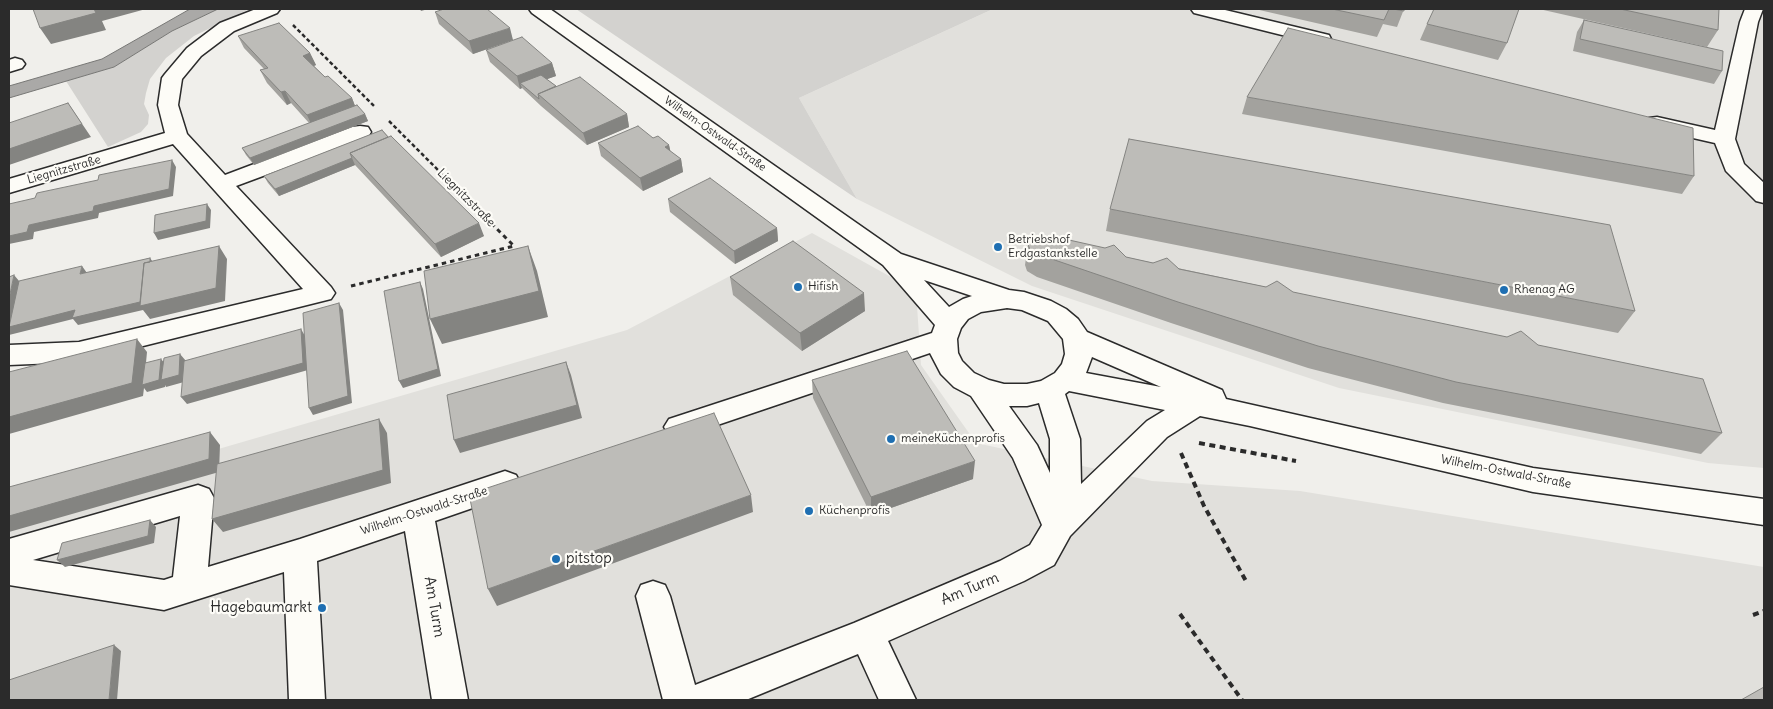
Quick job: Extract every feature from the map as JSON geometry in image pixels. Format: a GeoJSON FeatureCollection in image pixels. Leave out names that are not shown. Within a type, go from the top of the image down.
{"type":"FeatureCollection","features":[{"type":"Feature","properties":{"kind":"street"},"geometry":{"type":"LineString","coordinates":[[9,355],[80,352],[322,293],[177,136],[168,105],[172,78],[194,52],[227,27],[271,9]]}},
{"type":"Feature","properties":{"kind":"street","name":"Wilhelm-Ostwald-Straße"},"geometry":{"type":"LineString","coordinates":[[538,9],[892,259],[1007,299]]}},
{"type":"Feature","properties":{"kind":"street"},"geometry":{"type":"LineString","coordinates":[[1200,9],[1336,43]]}},
{"type":"Feature","properties":{"kind":"street"},"geometry":{"type":"LineString","coordinates":[[1754,9],[1749,22],[1724,139],[1734,166],[1764,196]]}},
{"type":"Feature","properties":{"kind":"street"},"geometry":{"type":"LineString","coordinates":[[1636,118],[1724,139]]}},
{"type":"Feature","properties":{"kind":"street"},"geometry":{"type":"LineString","coordinates":[[221,184],[360,132]]}},
{"type":"Feature","properties":{"kind":"street","name":"Liegnitzstraße"},"geometry":{"type":"LineString","coordinates":[[9,186],[177,136]]}},
{"type":"Feature","properties":{"kind":"street","name":"Wilhelm-Ostwald-Straße"},"geometry":{"type":"LineString","coordinates":[[892,259],[946,331]]}},
{"type":"Feature","properties":{"kind":"street"},"geometry":{"type":"LineString","coordinates":[[1007,299],[1024,301],[1042,307],[1057,315],[1069,326],[1077,339],[1079,354],[1075,368],[1057,385],[1027,395],[1004,395],[981,389],[964,380],[951,367],[944,353],[946,331],[959,313],[972,305],[1007,299]]}},
{"type":"Feature","properties":{"kind":"street"},"geometry":{"type":"LineString","coordinates":[[652,435],[946,331]]}},
{"type":"Feature","properties":{"kind":"street","name":"Wilhelm-Ostwald-Straße"},"geometry":{"type":"LineString","coordinates":[[1077,339],[1250,415]]}},
{"type":"Feature","properties":{"kind":"street","name":"Wilhelm-Ostwald-Straße"},"geometry":{"type":"LineString","coordinates":[[1057,385],[1250,415],[1533,480],[1764,512]]}},
{"type":"Feature","properties":{"kind":"street","name":"Am Turm"},"geometry":{"type":"LineString","coordinates":[[703,700],[866,634],[1012,571],[1042,555],[1059,526],[1066,499],[1065,439],[1057,385]]}},
{"type":"Feature","properties":{"kind":"street"},"geometry":{"type":"LineString","coordinates":[[981,389],[1026,453],[1059,526],[1157,429],[1194,406]]}},
{"type":"Feature","properties":{"kind":"street","name":"Wilhelm-Ostwald-Straße"},"geometry":{"type":"LineString","coordinates":[[9,571],[164,595],[300,553],[531,476]]}},
{"type":"Feature","properties":{"kind":"street"},"geometry":{"type":"LineString","coordinates":[[9,553],[198,498],[190,587]]}},
{"type":"Feature","properties":{"kind":"street","name":"Am Turm"},"geometry":{"type":"LineString","coordinates":[[418,514],[450,700]]}},
{"type":"Feature","properties":{"kind":"street"},"geometry":{"type":"LineString","coordinates":[[300,553],[307,700]]}},
{"type":"Feature","properties":{"kind":"street"},"geometry":{"type":"LineString","coordinates":[[653,596],[681,700]]}},
{"type":"Feature","properties":{"kind":"street"},"geometry":{"type":"LineString","coordinates":[[866,634],[898,700]]}},
{"type":"Feature","properties":{"kind":"path"},"geometry":{"type":"LineString","coordinates":[[291,23],[382,114]]}},
{"type":"Feature","properties":{"kind":"path","name":"Liegnitzstraße"},"geometry":{"type":"LineString","coordinates":[[322,293],[514,246],[389,120]]}},
{"type":"Feature","properties":{"kind":"path"},"geometry":{"type":"LineString","coordinates":[[1178,446],[1204,506],[1246,581]]}},
{"type":"Feature","properties":{"kind":"path"},"geometry":{"type":"LineString","coordinates":[[1753,615],[1764,611]]}},
{"type":"Feature","properties":{"kind":"path"},"geometry":{"type":"LineString","coordinates":[[1180,614],[1242,700]]}},
{"type":"Feature","properties":{"kind":"shaded area"},"geometry":{"type":"Polygon","coordinates":[[[190,9],[218,9],[172,31],[114,67],[9,98],[9,86],[102,59],[190,9]]]}},
{"type":"Feature","properties":{"kind":"shaded area"},"geometry":{"type":"Polygon","coordinates":[[[218,9],[249,9],[194,36],[166,58],[150,79],[146,93],[144,104],[149,115],[148,124],[141,132],[108,147],[66,81],[114,67],[172,31],[218,9]]]}},
{"type":"Feature","properties":{"kind":"shaded area"},"geometry":{"type":"Polygon","coordinates":[[[576,9],[993,9],[799,98],[857,199],[576,9]]]}},
{"type":"Feature","properties":{"kind":"shaded area"},"geometry":{"type":"Polygon","coordinates":[[[993,9],[1764,9],[1764,468],[1708,463],[1339,388],[1032,286],[857,199],[799,98],[993,9]]]}},
{"type":"Feature","properties":{"kind":"shaded area"},"geometry":{"type":"Polygon","coordinates":[[[812,233],[916,291],[921,365],[976,443],[1152,481],[1300,491],[1764,567],[1764,700],[9,700],[9,510],[627,330],[812,233]]]}},
{"type":"Feature","properties":{"kind":"building"},"geometry":{"type":"Polygon","coordinates":[[[33,9],[94,9],[96,13],[40,28],[33,9]]]}},
{"type":"Feature","properties":{"kind":"building"},"geometry":{"type":"Polygon","coordinates":[[[444,9],[487,9],[510,28],[469,41],[435,12],[444,9]]]}},
{"type":"Feature","properties":{"kind":"building"},"geometry":{"type":"Polygon","coordinates":[[[1332,9],[1389,9],[1384,20],[1332,9]]]}},
{"type":"Feature","properties":{"kind":"building"},"geometry":{"type":"Polygon","coordinates":[[[1434,9],[1519,9],[1507,43],[1427,24],[1434,9]]]}},
{"type":"Feature","properties":{"kind":"building"},"geometry":{"type":"Polygon","coordinates":[[[1620,9],[1719,9],[1718,30],[1620,9]]]}},
{"type":"Feature","properties":{"kind":"building"},"geometry":{"type":"Polygon","coordinates":[[[1584,20],[1723,51],[1722,71],[1580,39],[1584,20]]]}},
{"type":"Feature","properties":{"kind":"building"},"geometry":{"type":"Polygon","coordinates":[[[279,23],[310,53],[303,56],[325,77],[328,76],[352,98],[307,115],[285,91],[281,92],[260,70],[268,68],[238,36],[279,23]]]}},
{"type":"Feature","properties":{"kind":"building"},"geometry":{"type":"Polygon","coordinates":[[[1288,28],[1693,128],[1694,176],[1247,97],[1288,28]]]}},
{"type":"Feature","properties":{"kind":"building"},"geometry":{"type":"Polygon","coordinates":[[[522,37],[552,63],[517,76],[486,50],[522,37]]]}},
{"type":"Feature","properties":{"kind":"building"},"geometry":{"type":"Polygon","coordinates":[[[541,75],[556,86],[538,94],[539,99],[520,83],[541,75]]]}},
{"type":"Feature","properties":{"kind":"building"},"geometry":{"type":"Polygon","coordinates":[[[580,77],[627,114],[583,133],[538,94],[580,77]]]}},
{"type":"Feature","properties":{"kind":"building"},"geometry":{"type":"Polygon","coordinates":[[[68,103],[82,124],[9,149],[9,123],[68,103]]]}},
{"type":"Feature","properties":{"kind":"building"},"geometry":{"type":"Polygon","coordinates":[[[357,105],[365,114],[250,158],[242,148],[357,105]]]}},
{"type":"Feature","properties":{"kind":"building"},"geometry":{"type":"Polygon","coordinates":[[[638,126],[653,138],[658,136],[669,145],[665,147],[681,159],[640,178],[598,143],[638,126]]]}},
{"type":"Feature","properties":{"kind":"building"},"geometry":{"type":"Polygon","coordinates":[[[382,130],[388,137],[350,153],[352,158],[275,189],[264,176],[382,130]]]}},
{"type":"Feature","properties":{"kind":"building"},"geometry":{"type":"Polygon","coordinates":[[[391,136],[479,223],[435,244],[350,153],[391,136]]]}},
{"type":"Feature","properties":{"kind":"building","name":"Rhenag AG"},"geometry":{"type":"Polygon","coordinates":[[[1129,139],[1610,225],[1635,311],[1110,209],[1129,139]]]}},
{"type":"Feature","properties":{"kind":"building"},"geometry":{"type":"Polygon","coordinates":[[[172,160],[169,189],[94,206],[93,211],[29,225],[27,232],[9,236],[9,204],[35,198],[37,193],[98,180],[99,175],[172,160]]]}},
{"type":"Feature","properties":{"kind":"building"},"geometry":{"type":"Polygon","coordinates":[[[710,178],[777,228],[734,251],[668,199],[710,178]]]}},
{"type":"Feature","properties":{"kind":"building"},"geometry":{"type":"Polygon","coordinates":[[[207,204],[206,221],[154,233],[155,215],[207,204]]]}},
{"type":"Feature","properties":{"kind":"building"},"geometry":{"type":"Polygon","coordinates":[[[1051,236],[1105,248],[1114,245],[1126,257],[1153,263],[1167,258],[1179,269],[1266,287],[1277,281],[1293,292],[1507,337],[1521,331],[1538,345],[1703,379],[1722,433],[1456,382],[1318,346],[1178,302],[1030,250],[1028,244],[1033,237],[1051,236]]]}},
{"type":"Feature","properties":{"kind":"building"},"geometry":{"type":"Polygon","coordinates":[[[793,241],[864,293],[800,333],[730,277],[793,241]]]}},
{"type":"Feature","properties":{"kind":"building"},"geometry":{"type":"Polygon","coordinates":[[[219,246],[216,288],[140,306],[144,263],[219,246]]]}},
{"type":"Feature","properties":{"kind":"building"},"geometry":{"type":"Polygon","coordinates":[[[528,246],[539,291],[430,319],[424,271],[528,246]]]}},
{"type":"Feature","properties":{"kind":"building"},"geometry":{"type":"Polygon","coordinates":[[[150,258],[150,262],[144,263],[140,302],[72,318],[75,310],[9,327],[19,281],[82,266],[80,274],[150,258]]]}},
{"type":"Feature","properties":{"kind":"building"},"geometry":{"type":"Polygon","coordinates":[[[14,275],[9,299],[9,277],[14,275]]]}},
{"type":"Feature","properties":{"kind":"building"},"geometry":{"type":"Polygon","coordinates":[[[420,282],[438,369],[399,381],[384,291],[420,282]]]}},
{"type":"Feature","properties":{"kind":"building"},"geometry":{"type":"Polygon","coordinates":[[[339,303],[348,396],[309,408],[303,313],[339,303]]]}},
{"type":"Feature","properties":{"kind":"building"},"geometry":{"type":"Polygon","coordinates":[[[301,329],[303,363],[181,397],[184,361],[301,329]]]}},
{"type":"Feature","properties":{"kind":"building"},"geometry":{"type":"Polygon","coordinates":[[[137,339],[132,383],[9,417],[9,372],[137,339]]]}},
{"type":"Feature","properties":{"kind":"building","name":"meineKüchenprofis"},"geometry":{"type":"Polygon","coordinates":[[[907,351],[975,461],[871,497],[812,380],[907,351]]]}},
{"type":"Feature","properties":{"kind":"building"},"geometry":{"type":"Polygon","coordinates":[[[180,354],[179,375],[161,380],[164,358],[180,354]]]}},
{"type":"Feature","properties":{"kind":"building"},"geometry":{"type":"Polygon","coordinates":[[[161,359],[159,380],[142,385],[145,363],[161,359]]]}},
{"type":"Feature","properties":{"kind":"building"},"geometry":{"type":"Polygon","coordinates":[[[566,362],[577,405],[454,440],[447,395],[566,362]]]}},
{"type":"Feature","properties":{"kind":"building","name":"pitstop"},"geometry":{"type":"Polygon","coordinates":[[[714,413],[751,495],[488,589],[469,494],[714,413]]]}},
{"type":"Feature","properties":{"kind":"building"},"geometry":{"type":"Polygon","coordinates":[[[379,419],[383,470],[212,519],[217,464],[379,419]]]}},
{"type":"Feature","properties":{"kind":"building"},"geometry":{"type":"Polygon","coordinates":[[[210,432],[209,459],[9,516],[9,487],[210,432]]]}},
{"type":"Feature","properties":{"kind":"building"},"geometry":{"type":"Polygon","coordinates":[[[150,520],[148,536],[57,560],[62,543],[150,520]]]}},
{"type":"Feature","properties":{"kind":"building"},"geometry":{"type":"Polygon","coordinates":[[[114,645],[109,700],[9,700],[9,680],[114,645]]]}},
{"type":"Feature","properties":{"kind":"building"},"geometry":{"type":"Polygon","coordinates":[[[1764,687],[1764,700],[1741,700],[1764,687]]]}},
{"type":"Feature","properties":{"kind":"place","name":"Betriebshof Erdgastankstelle"},"geometry":{"type":"Point","coordinates":[998,247]}},
{"type":"Feature","properties":{"kind":"place","name":"Hifish"},"geometry":{"type":"Point","coordinates":[798,287]}},
{"type":"Feature","properties":{"kind":"place","name":"Rhenag AG"},"geometry":{"type":"Point","coordinates":[1504,290]}},
{"type":"Feature","properties":{"kind":"place","name":"meineKüchenprofis"},"geometry":{"type":"Point","coordinates":[891,439]}},
{"type":"Feature","properties":{"kind":"place","name":"Küchenprofis"},"geometry":{"type":"Point","coordinates":[809,511]}},
{"type":"Feature","properties":{"kind":"place","name":"pitstop"},"geometry":{"type":"Point","coordinates":[556,559]}},
{"type":"Feature","properties":{"kind":"place","name":"Hagebaumarkt"},"geometry":{"type":"Point","coordinates":[322,608]}}]}
